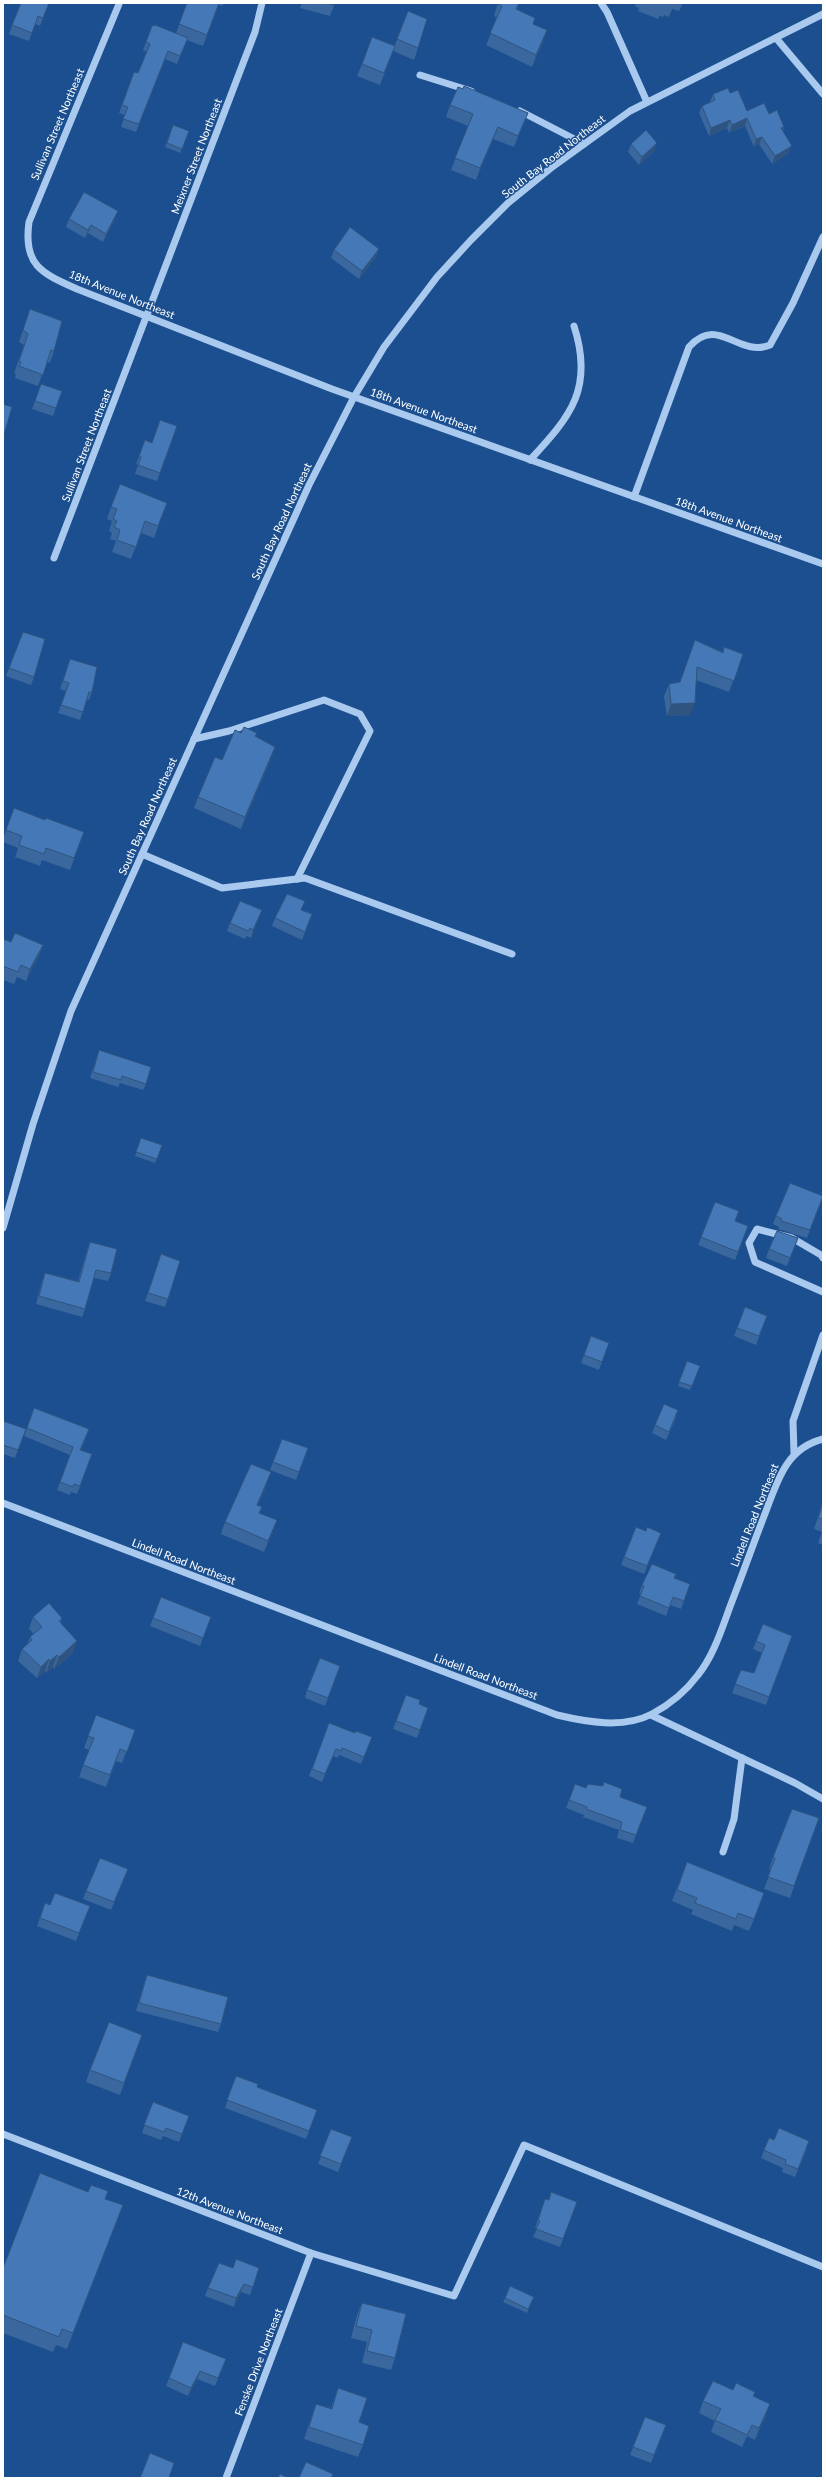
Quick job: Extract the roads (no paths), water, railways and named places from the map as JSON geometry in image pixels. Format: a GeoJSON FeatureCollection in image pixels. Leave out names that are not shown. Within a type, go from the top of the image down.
{"type":"FeatureCollection","features":[{"type":"Feature","properties":{"kind":"street","name":"Meixner Street Northeast"},"geometry":{"type":"LineString","coordinates":[[148,317],[255,32],[262,3]]}},
{"type":"Feature","properties":{"kind":"street"},"geometry":{"type":"LineString","coordinates":[[601,3],[624,48],[647,102]]}},
{"type":"Feature","properties":{"kind":"street","name":"Sullivan Street Northeast"},"geometry":{"type":"LineString","coordinates":[[30,254],[26,241],[36,203],[119,4]]}},
{"type":"Feature","properties":{"kind":"street","name":"South Bay Road Northeast"},"geometry":{"type":"LineString","coordinates":[[3,1228],[33,1124],[71,1011],[309,485],[354,397],[384,348],[437,277],[508,203],[584,144],[630,111],[823,14]]}},
{"type":"Feature","properties":{"kind":"street"},"geometry":{"type":"LineString","coordinates":[[776,38],[823,94]]}},
{"type":"Feature","properties":{"kind":"street"},"geometry":{"type":"LineString","coordinates":[[420,75],[476,93]]}},
{"type":"Feature","properties":{"kind":"street"},"geometry":{"type":"LineString","coordinates":[[511,108],[584,144]]}},
{"type":"Feature","properties":{"kind":"street"},"geometry":{"type":"LineString","coordinates":[[634,497],[689,347],[699,337],[711,333],[752,348],[770,345],[784,321],[823,237]]}},
{"type":"Feature","properties":{"kind":"street","name":"18th Avenue Northeast"},"geometry":{"type":"LineString","coordinates":[[30,254],[40,268],[55,279],[148,317],[354,397],[823,564]]}},
{"type":"Feature","properties":{"kind":"street","name":"Sullivan Street Northeast"},"geometry":{"type":"LineString","coordinates":[[54,558],[148,317]]}},
{"type":"Feature","properties":{"kind":"street"},"geometry":{"type":"LineString","coordinates":[[530,460],[560,427],[576,398],[582,366],[581,349],[574,326]]}},
{"type":"Feature","properties":{"kind":"street"},"geometry":{"type":"LineString","coordinates":[[194,739],[229,731],[324,700],[360,714],[370,731],[298,879]]}},
{"type":"Feature","properties":{"kind":"street"},"geometry":{"type":"LineString","coordinates":[[142,854],[222,888],[305,878],[512,954]]}},
{"type":"Feature","properties":{"kind":"street"},"geometry":{"type":"LineString","coordinates":[[823,1258],[821,1255],[792,1238],[757,1229],[750,1244],[755,1262],[823,1292]]}},
{"type":"Feature","properties":{"kind":"street"},"geometry":{"type":"LineString","coordinates":[[794,1453],[793,1421],[823,1335]]}},
{"type":"Feature","properties":{"kind":"street","name":"Lindell Road Northeast"},"geometry":{"type":"LineString","coordinates":[[3,1503],[557,1715],[594,1723],[619,1722],[651,1715],[678,1696],[698,1676],[706,1663],[720,1632],[778,1477],[794,1453],[804,1446],[823,1439]]}},
{"type":"Feature","properties":{"kind":"street"},"geometry":{"type":"LineString","coordinates":[[651,1715],[742,1758],[823,1799]]}},
{"type":"Feature","properties":{"kind":"street"},"geometry":{"type":"LineString","coordinates":[[724,1852],[734,1819],[742,1758]]}},
{"type":"Feature","properties":{"kind":"street","name":"12th Avenue Northeast"},"geometry":{"type":"LineString","coordinates":[[3,2134],[311,2253],[454,2296],[524,2146],[823,2268]]}},
{"type":"Feature","properties":{"kind":"street","name":"Fenske Drive Northeast"},"geometry":{"type":"LineString","coordinates":[[226,2478],[311,2253]]}}]}
